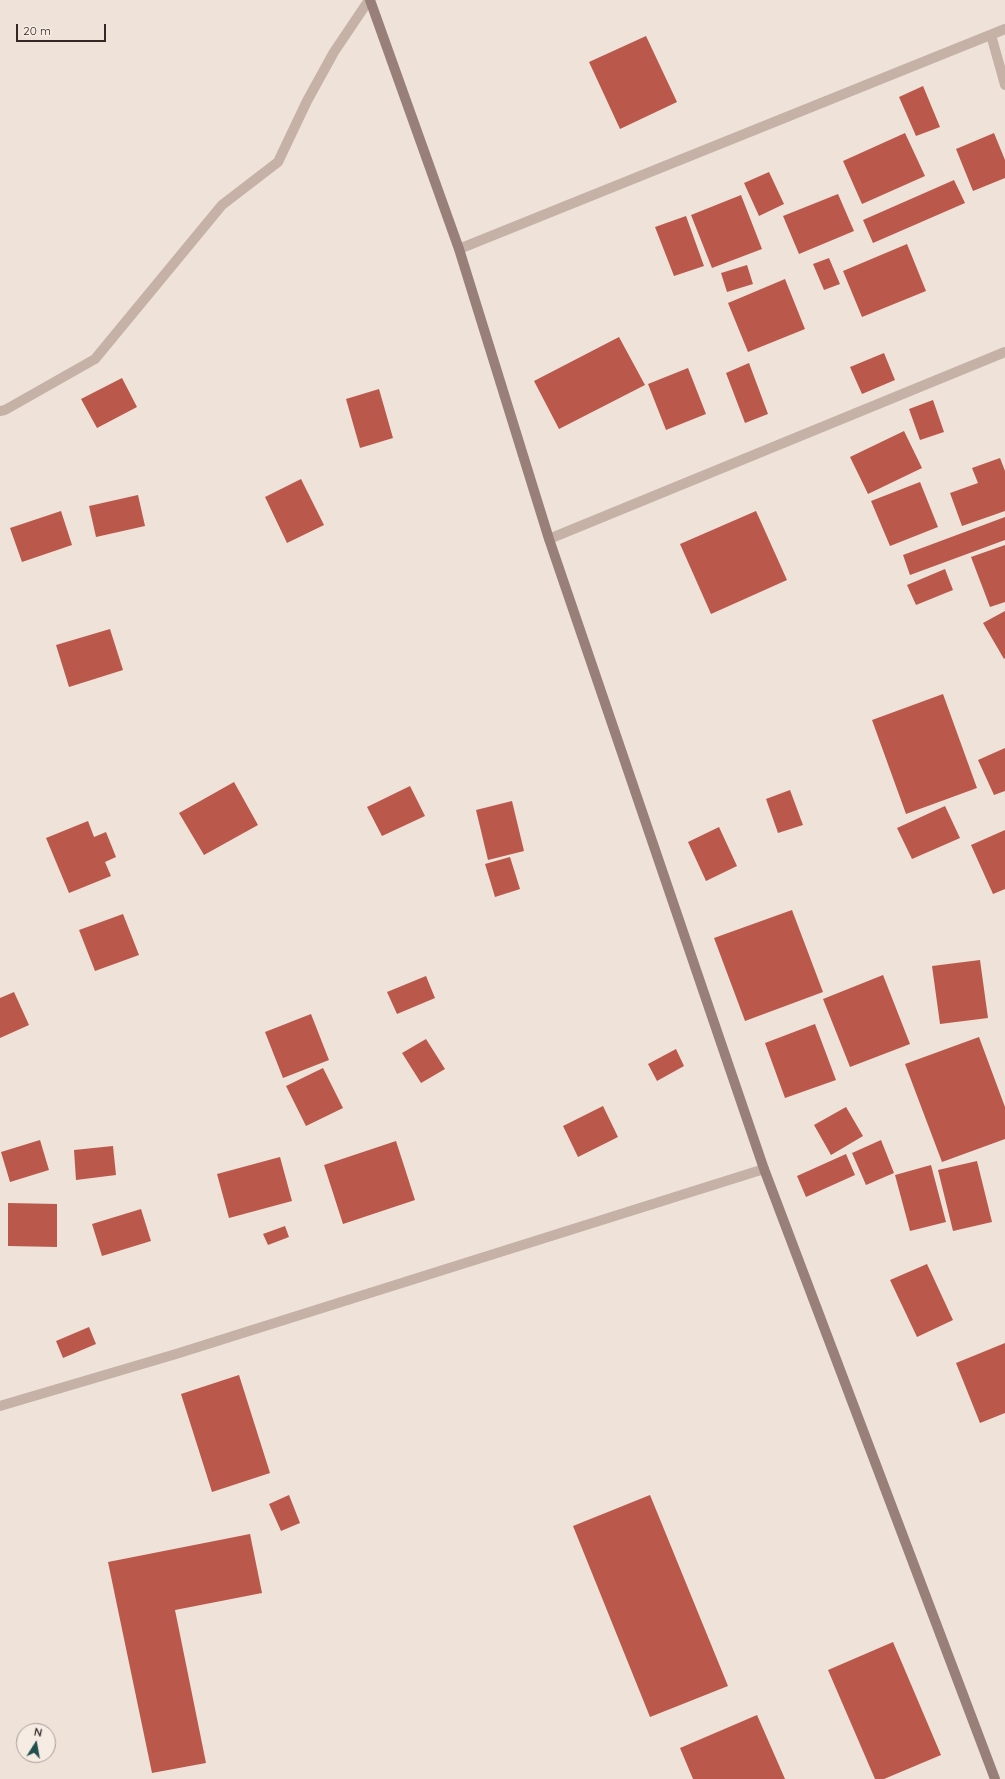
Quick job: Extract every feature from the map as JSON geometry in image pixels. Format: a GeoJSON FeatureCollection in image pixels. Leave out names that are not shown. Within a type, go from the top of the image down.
{"type":"FeatureCollection","features":[{"type":"Feature","properties":{"kind":"street"},"geometry":{"type":"LineString","coordinates":[[369,0],[459,249],[549,539],[764,1169],[995,1779]]}},
{"type":"Feature","properties":{"kind":"street"},"geometry":{"type":"LineString","coordinates":[[0,411],[5,410],[95,359],[222,205],[278,162],[306,101],[334,52],[369,0]]}},
{"type":"Feature","properties":{"kind":"street"},"geometry":{"type":"LineString","coordinates":[[459,249],[1005,29]]}},
{"type":"Feature","properties":{"kind":"street"},"geometry":{"type":"LineString","coordinates":[[991,35],[1005,85]]}},
{"type":"Feature","properties":{"kind":"street"},"geometry":{"type":"LineString","coordinates":[[549,539],[1005,352]]}},
{"type":"Feature","properties":{"kind":"street"},"geometry":{"type":"LineString","coordinates":[[0,1406],[176,1354],[764,1169]]}},
{"type":"Feature","properties":{"kind":"building"},"geometry":{"type":"Polygon","coordinates":[[[646,36],[677,102],[620,129],[589,62],[646,36]]]}},
{"type":"Feature","properties":{"kind":"building"},"geometry":{"type":"Polygon","coordinates":[[[923,86],[940,127],[916,136],[899,97],[923,86]]]}},
{"type":"Feature","properties":{"kind":"building"},"geometry":{"type":"Polygon","coordinates":[[[905,133],[925,176],[862,204],[843,161],[905,133]]]}},
{"type":"Feature","properties":{"kind":"building"},"geometry":{"type":"Polygon","coordinates":[[[994,133],[1005,160],[1005,178],[973,191],[956,149],[994,133]]]}},
{"type":"Feature","properties":{"kind":"building"},"geometry":{"type":"Polygon","coordinates":[[[769,172],[784,204],[759,216],[744,183],[769,172]]]}},
{"type":"Feature","properties":{"kind":"building"},"geometry":{"type":"Polygon","coordinates":[[[954,180],[965,203],[873,243],[863,220],[954,180]]]}},
{"type":"Feature","properties":{"kind":"building"},"geometry":{"type":"Polygon","coordinates":[[[838,194],[854,231],[799,254],[783,216],[838,194]]]}},
{"type":"Feature","properties":{"kind":"building"},"geometry":{"type":"Polygon","coordinates":[[[741,195],[762,249],[712,268],[691,215],[741,195]]]}},
{"type":"Feature","properties":{"kind":"building"},"geometry":{"type":"Polygon","coordinates":[[[686,216],[704,266],[674,276],[655,227],[686,216]]]}},
{"type":"Feature","properties":{"kind":"building"},"geometry":{"type":"Polygon","coordinates":[[[907,244],[926,291],[862,317],[843,271],[907,244]]]}},
{"type":"Feature","properties":{"kind":"building"},"geometry":{"type":"Polygon","coordinates":[[[829,258],[840,284],[824,290],[813,264],[829,258]]]}},
{"type":"Feature","properties":{"kind":"building"},"geometry":{"type":"Polygon","coordinates":[[[747,265],[753,284],[727,292],[721,273],[747,265]]]}},
{"type":"Feature","properties":{"kind":"building"},"geometry":{"type":"Polygon","coordinates":[[[785,279],[805,329],[748,352],[728,303],[785,279]]]}},
{"type":"Feature","properties":{"kind":"building"},"geometry":{"type":"Polygon","coordinates":[[[619,337],[645,385],[559,429],[534,381],[619,337]]]}},
{"type":"Feature","properties":{"kind":"building"},"geometry":{"type":"Polygon","coordinates":[[[884,353],[895,380],[862,394],[850,367],[884,353]]]}},
{"type":"Feature","properties":{"kind":"building"},"geometry":{"type":"Polygon","coordinates":[[[749,363],[768,414],[745,423],[726,373],[749,363]]]}},
{"type":"Feature","properties":{"kind":"building"},"geometry":{"type":"Polygon","coordinates":[[[688,368],[706,414],[666,430],[648,384],[688,368]]]}},
{"type":"Feature","properties":{"kind":"building"},"geometry":{"type":"Polygon","coordinates":[[[122,378],[137,407],[97,428],[81,399],[122,378]]]}},
{"type":"Feature","properties":{"kind":"building"},"geometry":{"type":"Polygon","coordinates":[[[379,389],[393,438],[360,448],[346,399],[379,389]]]}},
{"type":"Feature","properties":{"kind":"building"},"geometry":{"type":"Polygon","coordinates":[[[933,400],[944,432],[920,440],[909,409],[933,400]]]}},
{"type":"Feature","properties":{"kind":"building"},"geometry":{"type":"Polygon","coordinates":[[[904,431],[922,468],[868,494],[850,457],[904,431]]]}},
{"type":"Feature","properties":{"kind":"building"},"geometry":{"type":"Polygon","coordinates":[[[1000,458],[1005,471],[1005,511],[962,526],[950,493],[978,483],[972,468],[1000,458]]]}},
{"type":"Feature","properties":{"kind":"building"},"geometry":{"type":"Polygon","coordinates":[[[301,479],[324,525],[287,543],[265,497],[301,479]]]}},
{"type":"Feature","properties":{"kind":"building"},"geometry":{"type":"Polygon","coordinates":[[[920,482],[938,527],[890,546],[871,501],[920,482]]]}},
{"type":"Feature","properties":{"kind":"building"},"geometry":{"type":"Polygon","coordinates":[[[138,495],[145,526],[96,537],[89,506],[138,495]]]}},
{"type":"Feature","properties":{"kind":"building"},"geometry":{"type":"Polygon","coordinates":[[[61,511],[72,545],[22,562],[10,528],[61,511]]]}},
{"type":"Feature","properties":{"kind":"building"},"geometry":{"type":"Polygon","coordinates":[[[756,511],[787,580],[711,614],[680,544],[756,511]]]}},
{"type":"Feature","properties":{"kind":"building"},"geometry":{"type":"Polygon","coordinates":[[[1005,517],[1005,540],[910,575],[903,555],[1005,517]]]}},
{"type":"Feature","properties":{"kind":"building"},"geometry":{"type":"Polygon","coordinates":[[[1005,545],[1005,602],[990,607],[971,557],[1005,545]]]}},
{"type":"Feature","properties":{"kind":"building"},"geometry":{"type":"Polygon","coordinates":[[[945,569],[953,590],[916,605],[907,585],[945,569]]]}},
{"type":"Feature","properties":{"kind":"building"},"geometry":{"type":"Polygon","coordinates":[[[1005,611],[1005,658],[1004,659],[983,623],[1005,611]]]}},
{"type":"Feature","properties":{"kind":"building"},"geometry":{"type":"Polygon","coordinates":[[[110,629],[123,670],[69,687],[56,645],[110,629]]]}},
{"type":"Feature","properties":{"kind":"building"},"geometry":{"type":"Polygon","coordinates":[[[943,694],[977,788],[906,814],[872,720],[943,694]]]}},
{"type":"Feature","properties":{"kind":"building"},"geometry":{"type":"Polygon","coordinates":[[[1005,748],[1005,791],[994,795],[978,760],[1005,748]]]}},
{"type":"Feature","properties":{"kind":"building"},"geometry":{"type":"Polygon","coordinates":[[[234,782],[258,825],[204,855],[179,813],[234,782]]]}},
{"type":"Feature","properties":{"kind":"building"},"geometry":{"type":"Polygon","coordinates":[[[410,786],[425,816],[382,836],[367,807],[410,786]]]}},
{"type":"Feature","properties":{"kind":"building"},"geometry":{"type":"Polygon","coordinates":[[[790,790],[803,825],[778,833],[766,799],[790,790]]]}},
{"type":"Feature","properties":{"kind":"building"},"geometry":{"type":"Polygon","coordinates":[[[512,801],[524,851],[488,860],[476,810],[512,801]]]}},
{"type":"Feature","properties":{"kind":"building"},"geometry":{"type":"Polygon","coordinates":[[[945,806],[960,838],[912,859],[897,828],[945,806]]]}},
{"type":"Feature","properties":{"kind":"building"},"geometry":{"type":"Polygon","coordinates":[[[88,821],[94,837],[106,832],[116,857],[105,862],[111,876],[69,893],[46,838],[88,821]]]}},
{"type":"Feature","properties":{"kind":"building"},"geometry":{"type":"Polygon","coordinates":[[[719,827],[737,866],[706,881],[688,842],[719,827]]]}},
{"type":"Feature","properties":{"kind":"building"},"geometry":{"type":"Polygon","coordinates":[[[1005,830],[1005,889],[993,894],[971,845],[1005,830]]]}},
{"type":"Feature","properties":{"kind":"building"},"geometry":{"type":"Polygon","coordinates":[[[510,857],[520,889],[495,897],[485,864],[510,857]]]}},
{"type":"Feature","properties":{"kind":"building"},"geometry":{"type":"Polygon","coordinates":[[[792,910],[823,992],[745,1021],[714,938],[792,910]]]}},
{"type":"Feature","properties":{"kind":"building"},"geometry":{"type":"Polygon","coordinates":[[[123,914],[139,955],[95,971],[79,930],[123,914]]]}},
{"type":"Feature","properties":{"kind":"building"},"geometry":{"type":"Polygon","coordinates":[[[980,960],[988,1018],[940,1024],[932,966],[980,960]]]}},
{"type":"Feature","properties":{"kind":"building"},"geometry":{"type":"Polygon","coordinates":[[[883,975],[910,1044],[850,1067],[823,999],[883,975]]]}},
{"type":"Feature","properties":{"kind":"building"},"geometry":{"type":"Polygon","coordinates":[[[426,976],[435,998],[397,1014],[387,992],[426,976]]]}},
{"type":"Feature","properties":{"kind":"building"},"geometry":{"type":"Polygon","coordinates":[[[14,992],[29,1025],[0,1038],[0,998],[14,992]]]}},
{"type":"Feature","properties":{"kind":"building"},"geometry":{"type":"Polygon","coordinates":[[[311,1014],[329,1060],[283,1078],[265,1032],[311,1014]]]}},
{"type":"Feature","properties":{"kind":"building"},"geometry":{"type":"Polygon","coordinates":[[[815,1024],[836,1080],[785,1098],[765,1043],[815,1024]]]}},
{"type":"Feature","properties":{"kind":"building"},"geometry":{"type":"Polygon","coordinates":[[[979,1037],[1005,1107],[1005,1139],[942,1162],[905,1064],[979,1037]]]}},
{"type":"Feature","properties":{"kind":"building"},"geometry":{"type":"Polygon","coordinates":[[[426,1039],[445,1069],[421,1083],[402,1053],[426,1039]]]}},
{"type":"Feature","properties":{"kind":"building"},"geometry":{"type":"Polygon","coordinates":[[[676,1049],[684,1066],[657,1081],[648,1064],[676,1049]]]}},
{"type":"Feature","properties":{"kind":"building"},"geometry":{"type":"Polygon","coordinates":[[[323,1068],[343,1108],[306,1126],[286,1086],[323,1068]]]}},
{"type":"Feature","properties":{"kind":"building"},"geometry":{"type":"Polygon","coordinates":[[[603,1106],[618,1137],[578,1157],[563,1126],[603,1106]]]}},
{"type":"Feature","properties":{"kind":"building"},"geometry":{"type":"Polygon","coordinates":[[[846,1107],[863,1136],[831,1155],[814,1125],[846,1107]]]}},
{"type":"Feature","properties":{"kind":"building"},"geometry":{"type":"Polygon","coordinates":[[[40,1140],[49,1170],[10,1182],[1,1152],[40,1140]]]}},
{"type":"Feature","properties":{"kind":"building"},"geometry":{"type":"Polygon","coordinates":[[[881,1140],[894,1173],[866,1185],[852,1153],[881,1140]]]}},
{"type":"Feature","properties":{"kind":"building"},"geometry":{"type":"Polygon","coordinates":[[[396,1141],[415,1200],[343,1224],[324,1165],[396,1141]]]}},
{"type":"Feature","properties":{"kind":"building"},"geometry":{"type":"Polygon","coordinates":[[[113,1146],[116,1175],[76,1180],[74,1150],[113,1146]]]}},
{"type":"Feature","properties":{"kind":"building"},"geometry":{"type":"Polygon","coordinates":[[[846,1154],[855,1175],[806,1197],[797,1176],[846,1154]]]}},
{"type":"Feature","properties":{"kind":"building"},"geometry":{"type":"Polygon","coordinates":[[[280,1157],[292,1201],[229,1218],[217,1174],[280,1157]]]}},
{"type":"Feature","properties":{"kind":"building"},"geometry":{"type":"Polygon","coordinates":[[[977,1161],[992,1222],[953,1231],[938,1170],[977,1161]]]}},
{"type":"Feature","properties":{"kind":"building"},"geometry":{"type":"Polygon","coordinates":[[[931,1165],[946,1222],[910,1231],[895,1175],[931,1165]]]}},
{"type":"Feature","properties":{"kind":"building"},"geometry":{"type":"Polygon","coordinates":[[[8,1203],[57,1204],[57,1247],[8,1246],[8,1203]]]}},
{"type":"Feature","properties":{"kind":"building"},"geometry":{"type":"Polygon","coordinates":[[[141,1209],[151,1241],[102,1256],[92,1224],[141,1209]]]}},
{"type":"Feature","properties":{"kind":"building"},"geometry":{"type":"Polygon","coordinates":[[[285,1226],[289,1237],[268,1245],[263,1234],[285,1226]]]}},
{"type":"Feature","properties":{"kind":"building"},"geometry":{"type":"Polygon","coordinates":[[[927,1264],[953,1320],[917,1337],[890,1280],[927,1264]]]}},
{"type":"Feature","properties":{"kind":"building"},"geometry":{"type":"Polygon","coordinates":[[[89,1327],[96,1344],[63,1358],[56,1341],[89,1327]]]}},
{"type":"Feature","properties":{"kind":"building"},"geometry":{"type":"Polygon","coordinates":[[[1005,1343],[1005,1413],[980,1423],[956,1363],[1005,1343]]]}},
{"type":"Feature","properties":{"kind":"building"},"geometry":{"type":"Polygon","coordinates":[[[239,1375],[270,1473],[212,1492],[181,1394],[239,1375]]]}},
{"type":"Feature","properties":{"kind":"building"},"geometry":{"type":"Polygon","coordinates":[[[289,1495],[300,1523],[281,1531],[269,1504],[289,1495]]]}},
{"type":"Feature","properties":{"kind":"building"},"geometry":{"type":"Polygon","coordinates":[[[650,1495],[728,1686],[650,1717],[573,1526],[650,1495]]]}},
{"type":"Feature","properties":{"kind":"building"},"geometry":{"type":"Polygon","coordinates":[[[250,1534],[262,1593],[175,1610],[206,1763],[152,1773],[108,1562],[250,1534]]]}},
{"type":"Feature","properties":{"kind":"building"},"geometry":{"type":"Polygon","coordinates":[[[893,1642],[941,1755],[884,1779],[875,1779],[828,1670],[893,1642]]]}},
{"type":"Feature","properties":{"kind":"building"},"geometry":{"type":"Polygon","coordinates":[[[757,1715],[785,1779],[693,1779],[680,1748],[757,1715]]]}}]}
